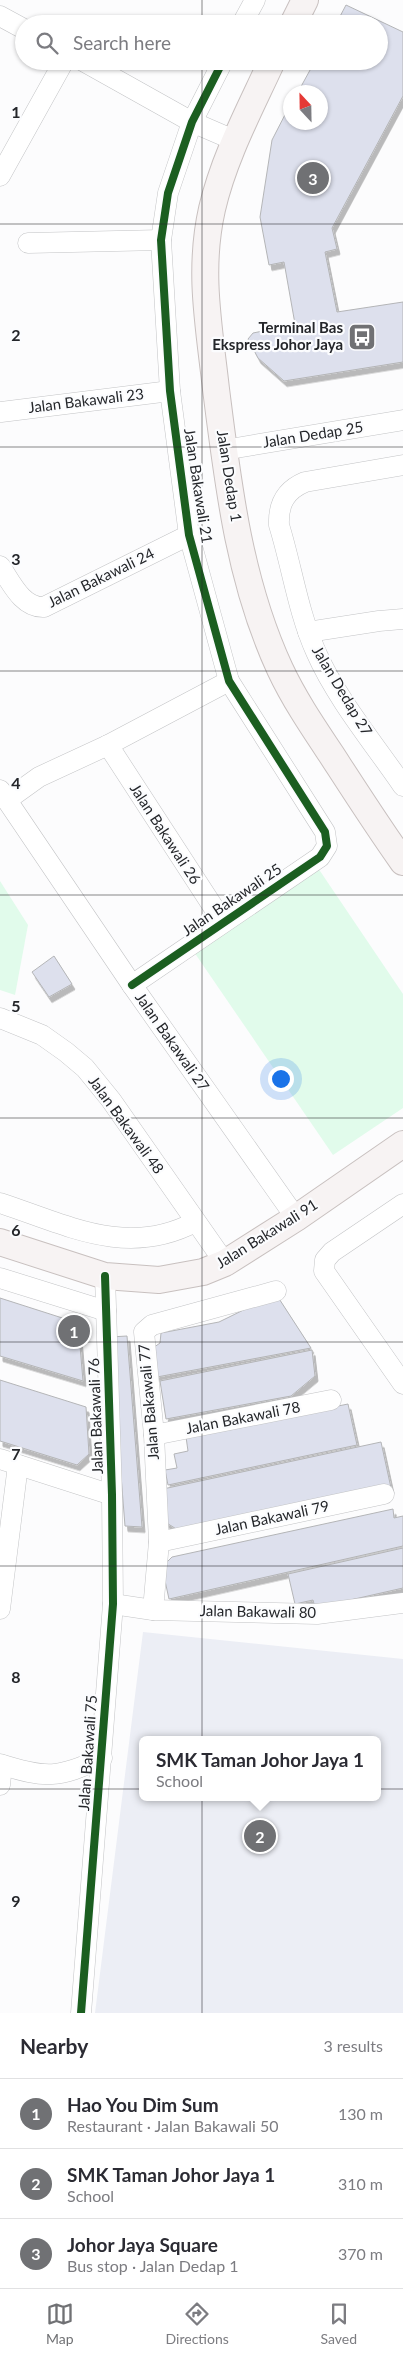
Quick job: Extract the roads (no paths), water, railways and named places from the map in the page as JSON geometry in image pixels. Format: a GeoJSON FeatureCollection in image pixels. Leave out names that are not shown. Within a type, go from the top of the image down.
{"type":"FeatureCollection","features":[{"type":"Feature","properties":{"kind":"main road"},"geometry":{"type":"LineString","coordinates":[[298,15],[305,0]]}},
{"type":"Feature","properties":{"kind":"main road","name":"Jalan Dedap 1"},"geometry":{"type":"LineString","coordinates":[[268,70],[236,140],[217,188],[204,261],[205,299],[224,450],[242,559],[280,670],[314,729],[403,862]]}},
{"type":"Feature","properties":{"kind":"main road","name":"Jalan Bakawali 91"},"geometry":{"type":"LineString","coordinates":[[0,1242],[105,1276],[137,1279],[173,1279],[203,1272],[225,1263],[296,1218],[403,1144]]}},
{"type":"Feature","properties":{"kind":"street"},"geometry":{"type":"LineString","coordinates":[[247,15],[255,0]]}},
{"type":"Feature","properties":{"kind":"street"},"geometry":{"type":"LineString","coordinates":[[0,16],[15,24]]}},
{"type":"Feature","properties":{"kind":"street"},"geometry":{"type":"LineString","coordinates":[[0,176],[59,70]]}},
{"type":"Feature","properties":{"kind":"street"},"geometry":{"type":"LineString","coordinates":[[99,70],[192,122],[236,140]]}},
{"type":"Feature","properties":{"kind":"street","name":"Jalan Bakawali 21"},"geometry":{"type":"LineString","coordinates":[[218,70],[192,122],[168,193],[162,240],[170,391],[189,535],[229,681],[322,826]]}},
{"type":"Feature","properties":{"kind":"street"},"geometry":{"type":"LineString","coordinates":[[28,243],[162,240]]}},
{"type":"Feature","properties":{"kind":"street","name":"Jalan Bakawali 23"},"geometry":{"type":"LineString","coordinates":[[1,412],[170,391]]}},
{"type":"Feature","properties":{"kind":"street","name":"Jalan Dedap 25"},"geometry":{"type":"LineString","coordinates":[[224,450],[403,420]]}},
{"type":"Feature","properties":{"kind":"street","name":"Jalan Dedap 27"},"geometry":{"type":"LineString","coordinates":[[403,465],[344,474],[295,486],[286,494],[278,514],[308,632],[317,654],[333,683],[403,786]]}},
{"type":"Feature","properties":{"kind":"street","name":"Jalan Bakawali 24"},"geometry":{"type":"LineString","coordinates":[[0,566],[26,602],[38,607],[44,607],[189,535]]}},
{"type":"Feature","properties":{"kind":"street"},"geometry":{"type":"LineString","coordinates":[[308,632],[379,621],[403,620]]}},
{"type":"Feature","properties":{"kind":"street"},"geometry":{"type":"LineString","coordinates":[[4,795],[108,745],[229,681]]}},
{"type":"Feature","properties":{"kind":"street","name":"Jalan Bakawali 26"},"geometry":{"type":"LineString","coordinates":[[108,745],[223,922]]}},
{"type":"Feature","properties":{"kind":"street","name":"Jalan Bakawali 27"},"geometry":{"type":"LineString","coordinates":[[4,795],[132,985],[296,1218]]}},
{"type":"Feature","properties":{"kind":"street","name":"Jalan Bakawali 25"},"geometry":{"type":"LineString","coordinates":[[132,985],[320,857],[327,846],[328,839],[322,826]]}},
{"type":"Feature","properties":{"kind":"street","name":"Jalan Bakawali 48"},"geometry":{"type":"LineString","coordinates":[[0,1018],[42,1035],[85,1068],[111,1100],[225,1263]]}},
{"type":"Feature","properties":{"kind":"street"},"geometry":{"type":"LineString","coordinates":[[0,1203],[94,1233],[126,1240],[166,1235],[195,1222]]}},
{"type":"Feature","properties":{"kind":"street"},"geometry":{"type":"LineString","coordinates":[[403,1204],[332,1252],[325,1260],[324,1271],[403,1384]]}},
{"type":"Feature","properties":{"kind":"street","name":"Jalan Bakawali 76"},"geometry":{"type":"LineString","coordinates":[[105,1276],[112,1495]]}},
{"type":"Feature","properties":{"kind":"street"},"geometry":{"type":"LineString","coordinates":[[0,1278],[106,1311]]}},
{"type":"Feature","properties":{"kind":"street","name":"Jalan Bakawali 77"},"geometry":{"type":"LineString","coordinates":[[153,1610],[159,1542],[154,1435],[144,1337],[148,1328],[276,1291]]}},
{"type":"Feature","properties":{"kind":"street","name":"Jalan Bakawali 78"},"geometry":{"type":"LineString","coordinates":[[154,1435],[331,1400]]}},
{"type":"Feature","properties":{"kind":"street"},"geometry":{"type":"LineString","coordinates":[[0,1609],[9,1462],[112,1495]]}},
{"type":"Feature","properties":{"kind":"street","name":"Jalan Bakawali 79"},"geometry":{"type":"LineString","coordinates":[[159,1542],[384,1494]]}},
{"type":"Feature","properties":{"kind":"street","name":"Jalan Bakawali 75"},"geometry":{"type":"LineString","coordinates":[[81,2013],[113,1604],[112,1495]]}},
{"type":"Feature","properties":{"kind":"street","name":"Jalan Bakawali 80"},"geometry":{"type":"LineString","coordinates":[[113,1604],[153,1610],[317,1614],[403,1603]]}},
{"type":"Feature","properties":{"kind":"street"},"geometry":{"type":"LineString","coordinates":[[0,1785],[1,1765],[50,1775],[62,1774],[102,1758]]}},
{"type":"Feature","properties":{"kind":"place","name":"Johor Jaya Square"},"geometry":{"type":"Point","coordinates":[313,178]}},
{"type":"Feature","properties":{"kind":"place","name":"Terminal Bas Ekspress Johor Jaya"},"geometry":{"type":"Point","coordinates":[362,337]}},
{"type":"Feature","properties":{"kind":"place","name":"Hao You Dim Sum"},"geometry":{"type":"Point","coordinates":[74,1331]}},
{"type":"Feature","properties":{"kind":"place","name":"SMK Taman Johor Jaya 1"},"geometry":{"type":"Point","coordinates":[260,1836]}}]}
